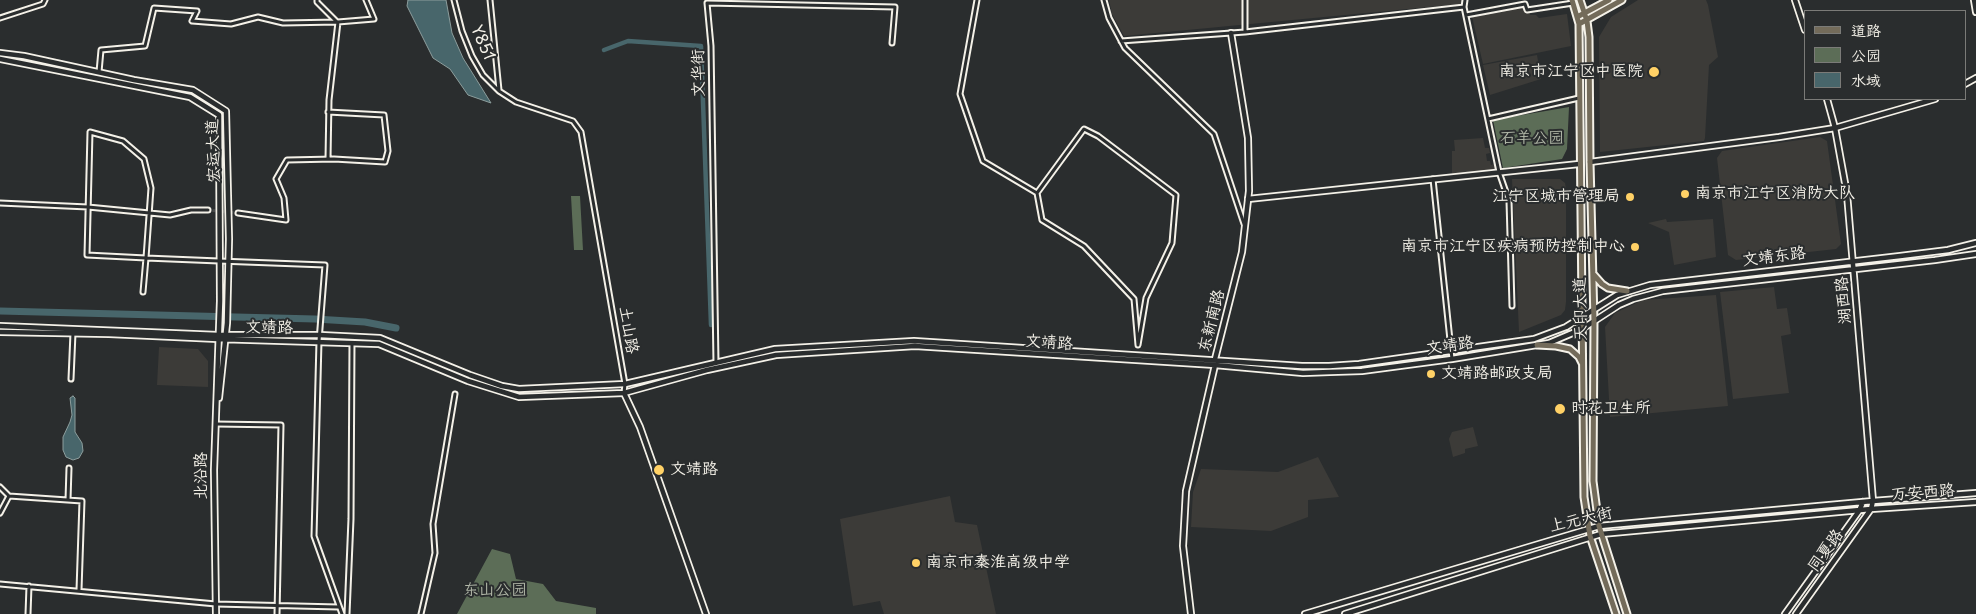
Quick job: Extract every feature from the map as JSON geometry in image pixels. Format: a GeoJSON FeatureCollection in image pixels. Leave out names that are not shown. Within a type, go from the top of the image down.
{"type":"FeatureCollection","features":[{"type":"Feature","properties":{"kind":"main road","name":"天印大道"},"geometry":{"type":"LineString","coordinates":[[1580,0],[1587,21],[1589,37],[1594,308],[1593,481],[1601,534],[1627,614]]}},
{"type":"Feature","properties":{"kind":"main road"},"geometry":{"type":"LineString","coordinates":[[1578,17],[1609,0]]}},
{"type":"Feature","properties":{"kind":"main road"},"geometry":{"type":"LineString","coordinates":[[1578,24],[1587,21],[1622,0]]}},
{"type":"Feature","properties":{"kind":"main road"},"geometry":{"type":"LineString","coordinates":[[1795,0],[1804,27]]}},
{"type":"Feature","properties":{"kind":"main road"},"geometry":{"type":"LineString","coordinates":[[1974,0],[1976,12]]}},
{"type":"Feature","properties":{"kind":"main road","name":"天印大道"},"geometry":{"type":"LineString","coordinates":[[1572,2],[1578,17],[1584,498],[1590,536],[1616,614]]}},
{"type":"Feature","properties":{"kind":"main road","name":"东新南路"},"geometry":{"type":"LineString","coordinates":[[1191,614],[1183,546],[1186,491],[1215,359],[1242,252],[1248,199],[1248,138],[1231,33]]}},
{"type":"Feature","properties":{"kind":"main road","name":"宏运大道"},"geometry":{"type":"LineString","coordinates":[[0,52],[193,90],[226,111],[229,239],[228,310],[227,334],[216,424]]}},
{"type":"Feature","properties":{"kind":"main road","name":"宏运大道"},"geometry":{"type":"LineString","coordinates":[[0,59],[190,97],[219,115],[218,337]]}},
{"type":"Feature","properties":{"kind":"main road","name":"湖西路"},"geometry":{"type":"LineString","coordinates":[[1827,100],[1847,194],[1873,500]]}},
{"type":"Feature","properties":{"kind":"main road"},"geometry":{"type":"LineString","coordinates":[[1590,162],[1834,128],[1932,100]]}},
{"type":"Feature","properties":{"kind":"main road"},"geometry":{"type":"LineString","coordinates":[[1248,199],[1579,164]]}},
{"type":"Feature","properties":{"kind":"main road","name":"文靖东路"},"geometry":{"type":"LineString","coordinates":[[1582,318],[1594,308],[1627,291],[1672,282],[1948,250],[1976,243]]}},
{"type":"Feature","properties":{"kind":"main road","name":"文靖东路"},"geometry":{"type":"LineString","coordinates":[[1594,321],[1606,312],[1626,302],[1663,291],[1854,270],[1976,254]]}},
{"type":"Feature","properties":{"kind":"main road"},"geometry":{"type":"LineString","coordinates":[[1593,273],[1608,288],[1627,291]]}},
{"type":"Feature","properties":{"kind":"main road","name":"文靖路"},"geometry":{"type":"LineString","coordinates":[[0,332],[218,337],[227,334],[320,334],[380,338],[470,375],[502,386],[519,389],[624,384],[775,349],[914,341],[1302,366],[1359,364],[1534,339],[1582,318]]}},
{"type":"Feature","properties":{"kind":"main road","name":"文靖路"},"geometry":{"type":"LineString","coordinates":[[0,326],[218,337],[226,340],[379,344],[468,381],[518,397],[624,393],[776,355],[914,346],[1215,365],[1303,373],[1362,371],[1537,346],[1564,338],[1594,321]]}},
{"type":"Feature","properties":{"kind":"main road","name":"北沿路"},"geometry":{"type":"LineString","coordinates":[[216,614],[214,470],[218,337]]}},
{"type":"Feature","properties":{"kind":"main road"},"geometry":{"type":"LineString","coordinates":[[1537,346],[1556,346],[1570,349],[1579,357],[1583,365]]}},
{"type":"Feature","properties":{"kind":"main road","name":"土山路"},"geometry":{"type":"LineString","coordinates":[[624,393],[640,428],[701,595],[706,614]]}},
{"type":"Feature","properties":{"kind":"main road","name":"万安西路"},"geometry":{"type":"LineString","coordinates":[[1873,500],[1976,493]]}},
{"type":"Feature","properties":{"kind":"main road","name":"上元大街"},"geometry":{"type":"LineString","coordinates":[[1305,614],[1588,528],[1873,500]]}},
{"type":"Feature","properties":{"kind":"main road","name":"同夏路"},"geometry":{"type":"LineString","coordinates":[[1796,614],[1871,509],[1873,500]]}},
{"type":"Feature","properties":{"kind":"main road","name":"同夏路"},"geometry":{"type":"LineString","coordinates":[[1785,614],[1859,511],[1863,502]]}},
{"type":"Feature","properties":{"kind":"main road","name":"万安西路"},"geometry":{"type":"LineString","coordinates":[[1871,509],[1976,502]]}},
{"type":"Feature","properties":{"kind":"main road","name":"上元大街"},"geometry":{"type":"LineString","coordinates":[[1345,614],[1590,536],[1871,509]]}},
{"type":"Feature","properties":{"kind":"street"},"geometry":{"type":"LineString","coordinates":[[0,18],[42,4],[45,0]]}},
{"type":"Feature","properties":{"kind":"street"},"geometry":{"type":"LineString","coordinates":[[317,0],[338,22]]}},
{"type":"Feature","properties":{"kind":"street"},"geometry":{"type":"LineString","coordinates":[[99,72],[101,50],[145,46],[154,8],[197,11],[192,21],[231,24],[258,17],[283,23],[338,22],[374,19],[366,0]]}},
{"type":"Feature","properties":{"kind":"street","name":"Y851"},"geometry":{"type":"LineString","coordinates":[[454,0],[462,31],[472,56],[483,76],[499,90]]}},
{"type":"Feature","properties":{"kind":"street"},"geometry":{"type":"LineString","coordinates":[[490,0],[499,90]]}},
{"type":"Feature","properties":{"kind":"street"},"geometry":{"type":"LineString","coordinates":[[976,0],[960,94],[982,161],[1037,194],[1042,220],[1084,246],[1134,299],[1138,346],[1146,298],[1172,244],[1176,195],[1098,136],[1084,129],[1037,194]]}},
{"type":"Feature","properties":{"kind":"street"},"geometry":{"type":"LineString","coordinates":[[1104,0],[1109,18],[1125,48],[1214,134],[1245,226]]}},
{"type":"Feature","properties":{"kind":"street"},"geometry":{"type":"LineString","coordinates":[[1245,0],[1245,32]]}},
{"type":"Feature","properties":{"kind":"street"},"geometry":{"type":"LineString","coordinates":[[1465,0],[1464,7],[1499,172],[1509,200],[1512,306]]}},
{"type":"Feature","properties":{"kind":"street"},"geometry":{"type":"LineString","coordinates":[[1466,14],[1525,4],[1527,10],[1572,2]]}},
{"type":"Feature","properties":{"kind":"street","name":"文华街"},"geometry":{"type":"LineString","coordinates":[[718,368],[716,362],[711,65],[708,3],[895,6],[892,43]]}},
{"type":"Feature","properties":{"kind":"street"},"geometry":{"type":"LineString","coordinates":[[1121,41],[1245,32],[1464,7]]}},
{"type":"Feature","properties":{"kind":"street"},"geometry":{"type":"LineString","coordinates":[[328,159],[328,112],[338,22]]}},
{"type":"Feature","properties":{"kind":"street","name":"土山路"},"geometry":{"type":"LineString","coordinates":[[499,90],[516,102],[573,122],[580,132],[624,393]]}},
{"type":"Feature","properties":{"kind":"street"},"geometry":{"type":"LineString","coordinates":[[1488,119],[1579,98]]}},
{"type":"Feature","properties":{"kind":"street"},"geometry":{"type":"LineString","coordinates":[[238,213],[286,220],[284,198],[276,179],[287,160],[328,159],[385,162],[388,151],[384,115],[328,112]]}},
{"type":"Feature","properties":{"kind":"street"},"geometry":{"type":"LineString","coordinates":[[143,292],[146,258],[151,188],[144,159],[122,141],[90,132],[87,255],[146,258],[219,261],[228,262],[325,265],[319,341],[314,536],[342,614]]}},
{"type":"Feature","properties":{"kind":"street"},"geometry":{"type":"LineString","coordinates":[[1433,179],[1452,359]]}},
{"type":"Feature","properties":{"kind":"street"},"geometry":{"type":"LineString","coordinates":[[0,203],[88,207],[170,215],[191,210],[208,210]]}},
{"type":"Feature","properties":{"kind":"street"},"geometry":{"type":"LineString","coordinates":[[71,379],[72,333]]}},
{"type":"Feature","properties":{"kind":"street"},"geometry":{"type":"LineString","coordinates":[[347,614],[351,519],[352,343]]}},
{"type":"Feature","properties":{"kind":"street"},"geometry":{"type":"LineString","coordinates":[[421,614],[434,553],[433,524],[455,394]]}},
{"type":"Feature","properties":{"kind":"street"},"geometry":{"type":"LineString","coordinates":[[216,424],[281,425],[276,614]]}},
{"type":"Feature","properties":{"kind":"street"},"geometry":{"type":"LineString","coordinates":[[68,500],[69,468]]}},
{"type":"Feature","properties":{"kind":"street"},"geometry":{"type":"LineString","coordinates":[[0,487],[9,496],[82,501],[79,590]]}},
{"type":"Feature","properties":{"kind":"street"},"geometry":{"type":"LineString","coordinates":[[0,513],[9,496]]}},
{"type":"Feature","properties":{"kind":"street"},"geometry":{"type":"LineString","coordinates":[[0,584],[216,604],[338,607]]}},
{"type":"Feature","properties":{"kind":"street"},"geometry":{"type":"LineString","coordinates":[[28,614],[29,586]]}},
{"type":"Feature","properties":{"kind":"shaded area"},"geometry":{"type":"Polygon","coordinates":[[[1109,0],[1462,0],[1461,4],[1124,36],[1112,14],[1109,0]]]}},
{"type":"Feature","properties":{"kind":"shaded area","name":"南京市江宁区中医院"},"geometry":{"type":"Polygon","coordinates":[[[1638,0],[1706,0],[1718,57],[1709,65],[1705,138],[1704,141],[1600,152],[1599,37],[1611,17],[1638,0]]]}},
{"type":"Feature","properties":{"kind":"shaded area"},"geometry":{"type":"Polygon","coordinates":[[[1527,2],[1530,15],[1536,15],[1539,18],[1567,14],[1571,46],[1483,64],[1471,12],[1527,2]]]}},
{"type":"Feature","properties":{"kind":"shaded area"},"geometry":{"type":"Polygon","coordinates":[[[1537,55],[1541,79],[1490,95],[1483,65],[1537,55]]]}},
{"type":"Feature","properties":{"kind":"shaded area"},"geometry":{"type":"Polygon","coordinates":[[[1820,137],[1827,141],[1841,244],[1836,249],[1736,260],[1728,255],[1717,158],[1722,151],[1820,137]]]}},
{"type":"Feature","properties":{"kind":"shaded area"},"geometry":{"type":"Polygon","coordinates":[[[1483,138],[1485,148],[1489,148],[1490,153],[1486,154],[1487,161],[1490,161],[1491,165],[1494,164],[1495,170],[1452,175],[1452,151],[1455,151],[1454,140],[1483,138]]]}},
{"type":"Feature","properties":{"kind":"shaded area"},"geometry":{"type":"Polygon","coordinates":[[[1512,179],[1560,179],[1565,183],[1566,189],[1565,310],[1561,315],[1519,332],[1512,179]]]}},
{"type":"Feature","properties":{"kind":"shaded area"},"geometry":{"type":"Polygon","coordinates":[[[1666,219],[1667,222],[1713,219],[1716,257],[1674,265],[1669,232],[1648,223],[1666,219]]]}},
{"type":"Feature","properties":{"kind":"shaded area"},"geometry":{"type":"Polygon","coordinates":[[[1774,287],[1777,309],[1787,308],[1791,334],[1781,336],[1789,393],[1733,399],[1720,292],[1774,287]]]}},
{"type":"Feature","properties":{"kind":"shaded area"},"geometry":{"type":"Polygon","coordinates":[[[1716,295],[1728,406],[1610,417],[1605,327],[1615,313],[1643,300],[1716,295]]]}},
{"type":"Feature","properties":{"kind":"shaded area"},"geometry":{"type":"Polygon","coordinates":[[[159,347],[198,349],[208,361],[208,387],[157,385],[159,347]]]}},
{"type":"Feature","properties":{"kind":"shaded area"},"geometry":{"type":"Polygon","coordinates":[[[1473,427],[1478,446],[1465,449],[1465,453],[1453,457],[1449,439],[1452,432],[1473,427]]]}},
{"type":"Feature","properties":{"kind":"shaded area"},"geometry":{"type":"Polygon","coordinates":[[[1318,457],[1339,497],[1308,500],[1308,517],[1271,531],[1191,527],[1193,492],[1201,469],[1278,472],[1318,457]]]}},
{"type":"Feature","properties":{"kind":"shaded area","name":"南京市秦淮高级中学"},"geometry":{"type":"Polygon","coordinates":[[[950,496],[955,522],[977,525],[996,614],[884,614],[880,601],[853,606],[840,519],[950,496]]]}},
{"type":"Feature","properties":{"kind":"green space","name":"石羊公园"},"geometry":{"type":"Polygon","coordinates":[[[1569,107],[1567,149],[1562,159],[1503,168],[1493,120],[1569,107]]]}},
{"type":"Feature","properties":{"kind":"green space"},"geometry":{"type":"Polygon","coordinates":[[[571,196],[580,196],[583,250],[574,250],[571,196]]]}},
{"type":"Feature","properties":{"kind":"green space","name":"东山公园"},"geometry":{"type":"Polygon","coordinates":[[[492,549],[510,554],[516,579],[543,584],[556,601],[596,608],[596,614],[457,614],[492,549]]]}},
{"type":"Feature","properties":{"kind":"water"},"geometry":{"type":"Polygon","coordinates":[[[408,0],[446,0],[452,33],[463,58],[491,103],[468,95],[450,69],[433,58],[407,6],[408,0]]]}},
{"type":"Feature","properties":{"kind":"water"},"geometry":{"type":"Polygon","coordinates":[[[73,396],[75,398],[75,432],[82,443],[83,451],[79,458],[73,460],[66,457],[63,450],[63,437],[72,415],[70,398],[73,396]]]}},
{"type":"Feature","properties":{"kind":"waterway"},"geometry":{"type":"LineString","coordinates":[[604,50],[628,41],[701,46],[711,325]]}},
{"type":"Feature","properties":{"kind":"waterway"},"geometry":{"type":"LineString","coordinates":[[0,311],[315,319],[365,322],[396,328]]}},
{"type":"Feature","properties":{"kind":"tunnel"},"geometry":{"type":"LineString","coordinates":[[208,210],[238,213]]}},
{"type":"Feature","properties":{"kind":"place","name":"南京市江宁区中医院"},"geometry":{"type":"Point","coordinates":[1654,72]}},
{"type":"Feature","properties":{"kind":"place","name":"南京市江宁区消防大队"},"geometry":{"type":"Point","coordinates":[1685,194]}},
{"type":"Feature","properties":{"kind":"place","name":"江宁区城市管理局"},"geometry":{"type":"Point","coordinates":[1630,197]}},
{"type":"Feature","properties":{"kind":"place","name":"南京市江宁区疾病预防控制中心"},"geometry":{"type":"Point","coordinates":[1635,247]}},
{"type":"Feature","properties":{"kind":"place","name":"文靖路邮政支局"},"geometry":{"type":"Point","coordinates":[1431,374]}},
{"type":"Feature","properties":{"kind":"place","name":"时花卫生所"},"geometry":{"type":"Point","coordinates":[1560,409]}},
{"type":"Feature","properties":{"kind":"place","name":"文靖路"},"geometry":{"type":"Point","coordinates":[659,470]}},
{"type":"Feature","properties":{"kind":"place","name":"南京市秦淮高级中学"},"geometry":{"type":"Point","coordinates":[916,563]}}]}
